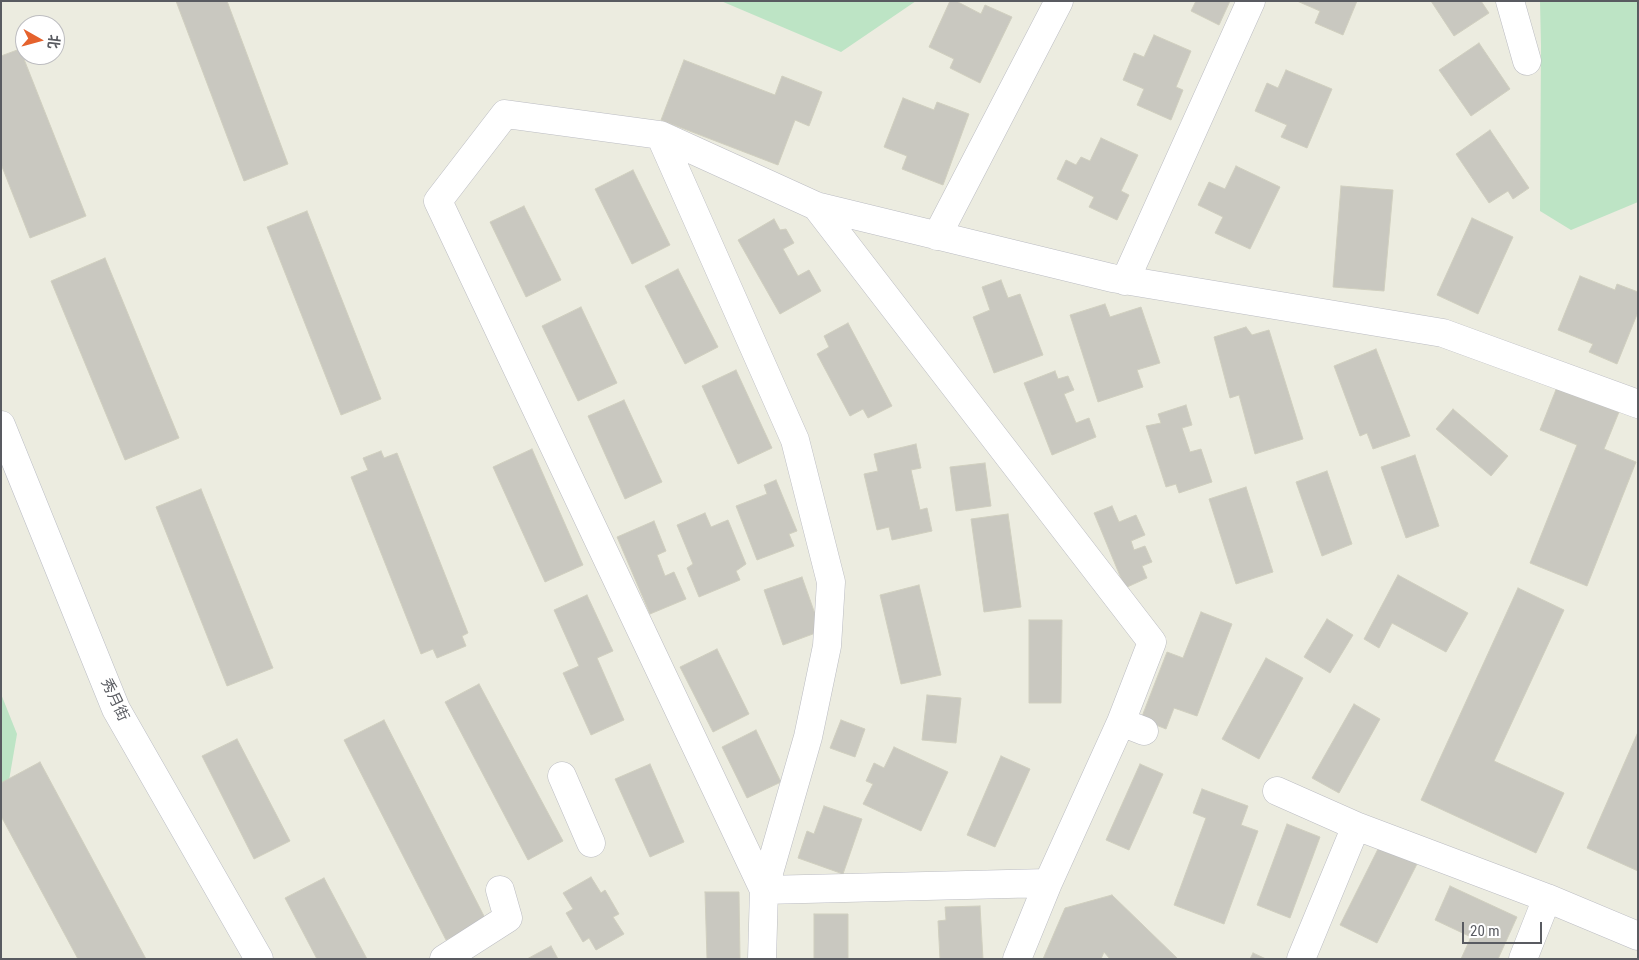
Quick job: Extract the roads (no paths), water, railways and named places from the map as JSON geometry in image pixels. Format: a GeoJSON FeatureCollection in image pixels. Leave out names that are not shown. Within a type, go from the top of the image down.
{"type":"FeatureCollection","features":[{"type":"Feature","properties":{"kind":"street"},"geometry":{"type":"LineString","coordinates":[[937,236],[1059,1]]}},
{"type":"Feature","properties":{"kind":"street"},"geometry":{"type":"LineString","coordinates":[[1125,281],[1251,1]]}},
{"type":"Feature","properties":{"kind":"street"},"geometry":{"type":"LineString","coordinates":[[1510,1],[1526,61]]}},
{"type":"Feature","properties":{"kind":"street"},"geometry":{"type":"LineString","coordinates":[[764,890],[438,201],[505,114],[660,135],[816,206],[1125,281],[1443,334],[1638,404]]}},
{"type":"Feature","properties":{"kind":"street"},"geometry":{"type":"LineString","coordinates":[[660,135],[795,440],[831,582],[827,646],[810,728],[764,890],[762,959]]}},
{"type":"Feature","properties":{"kind":"street"},"geometry":{"type":"LineString","coordinates":[[816,206],[1152,642],[1133,727],[1048,883],[1018,959]]}},
{"type":"Feature","properties":{"kind":"street","name":"秀月街"},"geometry":{"type":"LineString","coordinates":[[1,425],[116,709],[259,959]]}},
{"type":"Feature","properties":{"kind":"street"},"geometry":{"type":"LineString","coordinates":[[562,776],[591,843]]}},
{"type":"Feature","properties":{"kind":"street"},"geometry":{"type":"LineString","coordinates":[[1277,791],[1356,826],[1547,898],[1638,936]]}},
{"type":"Feature","properties":{"kind":"street"},"geometry":{"type":"LineString","coordinates":[[1300,959],[1356,826]]}},
{"type":"Feature","properties":{"kind":"street"},"geometry":{"type":"LineString","coordinates":[[764,890],[1048,883]]}},
{"type":"Feature","properties":{"kind":"street"},"geometry":{"type":"LineString","coordinates":[[444,959],[508,918],[500,890]]}},
{"type":"Feature","properties":{"kind":"street"},"geometry":{"type":"LineString","coordinates":[[1523,959],[1547,898]]}}]}
